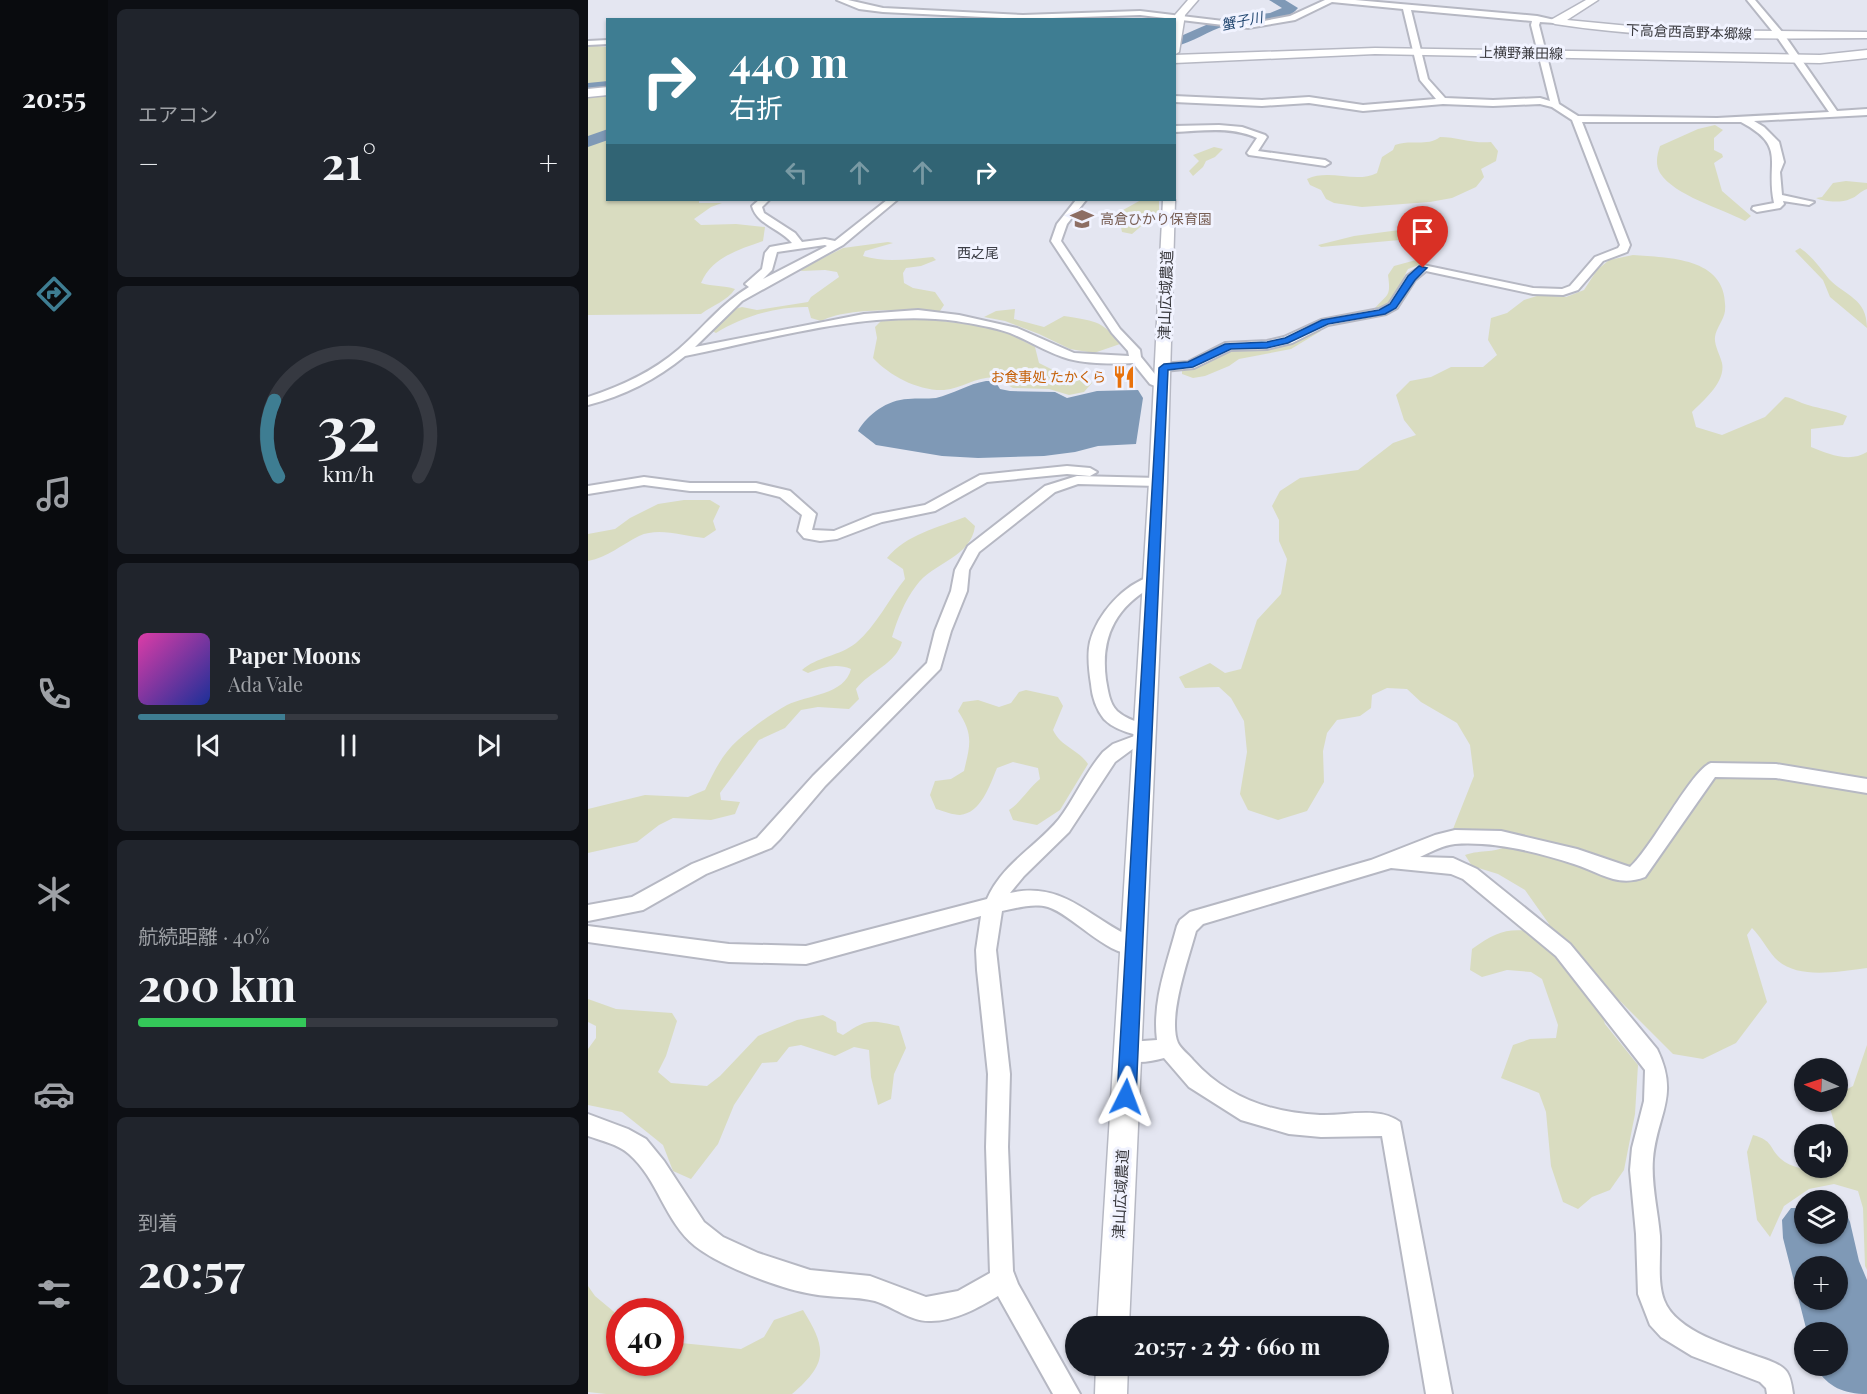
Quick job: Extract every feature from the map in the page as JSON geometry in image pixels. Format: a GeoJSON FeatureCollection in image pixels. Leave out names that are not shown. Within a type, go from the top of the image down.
{"type":"FeatureCollection","features":[{"type":"Feature","properties":{"kind":"main road"},"geometry":{"type":"LineString","coordinates":[[1555,21],[1593,0]]}},
{"type":"Feature","properties":{"kind":"main road","name":"下高倉西高野本郷線"},"geometry":{"type":"LineString","coordinates":[[1555,21],[1624,30],[1867,35]]}},
{"type":"Feature","properties":{"kind":"main road","name":"上横野兼田線"},"geometry":{"type":"LineString","coordinates":[[1176,59],[1343,51],[1796,59],[1840,58],[1867,54]]}},
{"type":"Feature","properties":{"kind":"main road"},"geometry":{"type":"LineString","coordinates":[[588,93],[606,91]]}},
{"type":"Feature","properties":{"kind":"street"},"geometry":{"type":"LineString","coordinates":[[841,0],[872,9],[927,13],[1023,17],[1140,13],[1241,26],[1267,24],[1300,15],[1331,0],[1555,21]]}},
{"type":"Feature","properties":{"kind":"street"},"geometry":{"type":"LineString","coordinates":[[1176,46],[1179,18],[1193,0]]}},
{"type":"Feature","properties":{"kind":"street"},"geometry":{"type":"LineString","coordinates":[[1751,0],[1780,35],[1835,114]]}},
{"type":"Feature","properties":{"kind":"street"},"geometry":{"type":"LineString","coordinates":[[927,13],[933,1]]}},
{"type":"Feature","properties":{"kind":"street"},"geometry":{"type":"LineString","coordinates":[[1406,6],[1424,80],[1443,101]]}},
{"type":"Feature","properties":{"kind":"street"},"geometry":{"type":"LineString","coordinates":[[908,18],[912,12]]}},
{"type":"Feature","properties":{"kind":"street"},"geometry":{"type":"LineString","coordinates":[[1537,18],[1535,25],[1555,105]]}},
{"type":"Feature","properties":{"kind":"street"},"geometry":{"type":"LineString","coordinates":[[588,43],[606,42]]}},
{"type":"Feature","properties":{"kind":"street"},"geometry":{"type":"LineString","coordinates":[[1176,99],[1253,102],[1309,100],[1363,108],[1443,101],[1493,103],[1531,100],[1555,105],[1576,119],[1743,120],[1867,112]]}},
{"type":"Feature","properties":{"kind":"street"},"geometry":{"type":"LineString","coordinates":[[681,353],[864,317],[918,313],[958,318],[1013,330],[1072,356],[1103,360],[1135,359],[1140,362],[1154,381],[1229,346],[1267,345],[1288,340],[1325,322],[1382,312],[1393,306],[1411,278],[1423,268],[1431,267],[1533,291],[1563,292],[1574,288],[1599,259],[1623,250],[1625,245],[1576,119]]}},
{"type":"Feature","properties":{"kind":"street"},"geometry":{"type":"LineString","coordinates":[[1743,120],[1761,129],[1774,142],[1779,162],[1775,172],[1779,204],[1757,209]]}},
{"type":"Feature","properties":{"kind":"street"},"geometry":{"type":"LineString","coordinates":[[1176,129],[1229,128],[1250,132],[1262,137],[1251,153],[1325,163]]}},
{"type":"Feature","properties":{"kind":"street"},"geometry":{"type":"LineString","coordinates":[[1779,196],[1809,202]]}},
{"type":"Feature","properties":{"kind":"street"},"geometry":{"type":"LineString","coordinates":[[763,201],[757,206],[759,214],[791,235],[799,245]]}},
{"type":"Feature","properties":{"kind":"street"},"geometry":{"type":"LineString","coordinates":[[588,401],[630,388],[681,353],[738,299],[790,268],[837,244],[864,225],[891,201]]}},
{"type":"Feature","properties":{"kind":"street"},"geometry":{"type":"LineString","coordinates":[[1080,201],[1062,224],[1056,241],[1116,331],[1134,350],[1135,359]]}},
{"type":"Feature","properties":{"kind":"street","name":"津山広域農道"},"geometry":{"type":"LineString","coordinates":[[1114,1316],[1152,582],[1153,482],[1163,376],[1168,201]]}},
{"type":"Feature","properties":{"kind":"street"},"geometry":{"type":"LineString","coordinates":[[738,299],[733,298],[738,291],[767,270],[770,253],[781,247],[825,242],[837,244]]}},
{"type":"Feature","properties":{"kind":"street"},"geometry":{"type":"LineString","coordinates":[[588,490],[644,481],[690,487],[777,490],[793,499],[808,514],[805,531],[809,535],[830,537],[842,535],[880,518],[936,506],[972,482],[985,478],[1079,470],[1153,482]]}},
{"type":"Feature","properties":{"kind":"street"},"geometry":{"type":"LineString","coordinates":[[588,913],[636,904],[699,869],[764,843],[774,834],[819,781],[928,673],[937,657],[943,631],[959,591],[965,560],[973,549],[1050,489],[1077,480],[1153,482]]}},
{"type":"Feature","properties":{"kind":"street"},"geometry":{"type":"LineString","coordinates":[[1144,735],[1125,725],[1107,711],[1098,686],[1096,649],[1098,638],[1131,592],[1152,582]]}},
{"type":"Feature","properties":{"kind":"street"},"geometry":{"type":"LineString","coordinates":[[1067,1394],[1003,1279],[999,1256],[1001,1219],[997,1147],[999,1065],[987,987],[985,950],[993,905],[1020,869],[1060,830],[1093,775],[1108,758],[1144,735]]}},
{"type":"Feature","properties":{"kind":"street"},"geometry":{"type":"LineString","coordinates":[[1439,1394],[1392,1130],[1384,1124],[1321,1126],[1289,1123],[1241,1110],[1197,1080],[1168,1047],[1165,1023],[1167,1001],[1187,926],[1197,918],[1257,903],[1392,860],[1441,840],[1479,836],[1536,845],[1630,875],[1638,872],[1678,818],[1706,774],[1712,770],[1776,771],[1867,786]]}},
{"type":"Feature","properties":{"kind":"street"},"geometry":{"type":"LineString","coordinates":[[1392,860],[1398,863],[1453,866],[1470,874],[1563,950],[1649,1056],[1656,1070],[1656,1087],[1641,1160],[1640,1179],[1648,1234],[1649,1285],[1652,1304],[1665,1325],[1682,1339],[1768,1373],[1778,1381],[1780,1394]]}},
{"type":"Feature","properties":{"kind":"street"},"geometry":{"type":"LineString","coordinates":[[588,934],[729,952],[806,955],[993,905],[1037,897],[1054,901],[1117,941],[1134,946]]}},
{"type":"Feature","properties":{"kind":"street"},"geometry":{"type":"LineString","coordinates":[[1129,1052],[1150,1052],[1168,1047]]}},
{"type":"Feature","properties":{"kind":"street"},"geometry":{"type":"LineString","coordinates":[[588,1125],[636,1146],[655,1167],[685,1216],[704,1238],[788,1277],[811,1282],[875,1289],[929,1310],[965,1301],[1003,1279]]}},
{"type":"Feature","properties":{"kind":"street"},"geometry":{"type":"LineString","coordinates":[[1111,1394],[1112,1376]]}},
{"type":"Feature","properties":{"kind":"green space"},"geometry":{"type":"Polygon","coordinates":[[[588,45],[606,47],[606,83],[588,85],[588,45]]]}},
{"type":"Feature","properties":{"kind":"green space"},"geometry":{"type":"Polygon","coordinates":[[[606,96],[606,201],[722,203],[711,207],[694,219],[701,225],[736,224],[765,227],[763,241],[727,256],[706,274],[701,283],[735,289],[724,300],[701,314],[588,315],[588,98],[606,96]]]}},
{"type":"Feature","properties":{"kind":"green space"},"geometry":{"type":"Polygon","coordinates":[[[1715,125],[1723,130],[1714,138],[1714,150],[1723,157],[1714,163],[1722,191],[1751,216],[1745,221],[1687,195],[1667,181],[1658,170],[1657,160],[1660,146],[1698,129],[1715,125]]]}},
{"type":"Feature","properties":{"kind":"green space"},"geometry":{"type":"Polygon","coordinates":[[[1440,137],[1491,142],[1498,151],[1496,161],[1481,169],[1484,177],[1476,187],[1452,198],[1362,207],[1334,203],[1326,199],[1321,190],[1310,185],[1307,179],[1325,175],[1369,176],[1377,173],[1382,157],[1393,150],[1395,145],[1430,142],[1440,137]]]}},
{"type":"Feature","properties":{"kind":"green space"},"geometry":{"type":"Polygon","coordinates":[[[1214,147],[1223,149],[1215,157],[1206,161],[1193,176],[1189,171],[1199,161],[1193,155],[1214,147]]]}},
{"type":"Feature","properties":{"kind":"green space"},"geometry":{"type":"Polygon","coordinates":[[[1846,181],[1867,183],[1867,189],[1842,201],[1816,198],[1822,197],[1833,183],[1846,181]]]}},
{"type":"Feature","properties":{"kind":"green space"},"geometry":{"type":"Polygon","coordinates":[[[1139,201],[1159,201],[1159,211],[1132,234],[1122,232],[1119,218],[1123,210],[1139,201]]]}},
{"type":"Feature","properties":{"kind":"green space"},"geometry":{"type":"Polygon","coordinates":[[[1407,229],[1428,229],[1438,235],[1436,249],[1427,261],[1408,269],[1397,294],[1389,304],[1383,307],[1375,308],[1388,294],[1388,275],[1394,266],[1416,260],[1418,255],[1407,241],[1321,247],[1318,245],[1354,236],[1407,229]]]}},
{"type":"Feature","properties":{"kind":"green space"},"geometry":{"type":"Polygon","coordinates":[[[893,243],[865,251],[863,256],[889,260],[933,257],[936,260],[921,266],[906,268],[903,273],[904,283],[913,288],[935,292],[944,305],[940,311],[863,311],[833,316],[821,321],[811,318],[808,307],[784,308],[737,322],[716,333],[712,331],[734,309],[742,307],[757,310],[808,302],[811,297],[839,277],[837,272],[801,271],[803,268],[843,248],[893,243]]]}},
{"type":"Feature","properties":{"kind":"green space"},"geometry":{"type":"Polygon","coordinates":[[[1800,248],[1812,258],[1835,285],[1859,304],[1866,318],[1867,328],[1830,297],[1823,280],[1795,251],[1800,248]]]}},
{"type":"Feature","properties":{"kind":"green space"},"geometry":{"type":"Polygon","coordinates":[[[1633,255],[1664,257],[1694,264],[1707,270],[1718,280],[1724,293],[1725,311],[1715,340],[1722,363],[1721,377],[1713,390],[1692,412],[1696,427],[1722,435],[1765,417],[1785,397],[1847,416],[1843,425],[1811,429],[1811,447],[1832,455],[1846,457],[1867,452],[1867,968],[1819,973],[1795,970],[1775,958],[1752,928],[1747,935],[1767,1002],[1736,1043],[1703,1059],[1673,1054],[1621,1002],[1609,994],[1598,1003],[1605,1024],[1638,1065],[1635,1114],[1624,1170],[1610,1190],[1592,1197],[1578,1209],[1563,1202],[1551,1166],[1546,1112],[1539,1093],[1501,1078],[1513,1045],[1530,1039],[1556,1038],[1558,1025],[1542,979],[1531,972],[1507,970],[1482,977],[1470,970],[1472,949],[1489,938],[1512,930],[1541,933],[1549,924],[1525,890],[1498,874],[1472,866],[1465,855],[1499,849],[1510,844],[1502,837],[1488,832],[1453,829],[1474,776],[1470,745],[1457,723],[1421,702],[1407,689],[1387,688],[1372,695],[1371,708],[1360,716],[1337,720],[1327,733],[1323,751],[1324,782],[1307,811],[1278,820],[1248,810],[1240,794],[1247,752],[1244,721],[1231,698],[1219,687],[1185,688],[1179,677],[1210,663],[1225,673],[1241,669],[1257,620],[1281,594],[1287,559],[1279,541],[1279,520],[1272,506],[1280,491],[1300,478],[1358,470],[1393,443],[1416,435],[1404,420],[1396,395],[1410,381],[1431,377],[1451,367],[1483,367],[1497,355],[1488,340],[1491,318],[1507,313],[1524,300],[1540,295],[1566,297],[1584,290],[1597,270],[1609,260],[1633,255]]]}},
{"type":"Feature","properties":{"kind":"green space"},"geometry":{"type":"Polygon","coordinates":[[[1015,309],[1014,319],[1044,327],[1064,316],[1096,322],[1108,330],[1120,344],[1094,353],[1070,349],[1005,321],[984,317],[996,311],[1015,309]]]}},
{"type":"Feature","properties":{"kind":"green space"},"geometry":{"type":"Polygon","coordinates":[[[906,316],[1004,331],[1035,347],[1039,363],[1065,376],[1086,377],[1092,383],[1084,392],[1069,395],[1049,389],[1013,388],[1004,383],[1003,378],[994,377],[944,390],[915,385],[888,371],[873,358],[877,338],[875,327],[883,319],[906,316]]]}},
{"type":"Feature","properties":{"kind":"green space"},"geometry":{"type":"Polygon","coordinates":[[[1320,328],[1321,331],[1291,349],[1239,359],[1205,376],[1193,378],[1182,374],[1182,370],[1201,366],[1238,348],[1263,347],[1320,328]]]}},
{"type":"Feature","properties":{"kind":"green space"},"geometry":{"type":"Polygon","coordinates":[[[684,500],[710,500],[720,506],[713,521],[716,530],[704,538],[663,532],[647,533],[602,557],[588,561],[588,534],[615,529],[630,518],[658,504],[684,500]]]}},
{"type":"Feature","properties":{"kind":"green space"},"geometry":{"type":"Polygon","coordinates":[[[965,517],[975,526],[972,537],[959,553],[923,578],[912,592],[902,610],[892,637],[902,642],[899,650],[856,689],[859,699],[849,709],[818,707],[801,710],[785,728],[759,740],[720,793],[721,800],[740,802],[735,814],[711,820],[673,818],[659,825],[637,842],[588,853],[588,809],[645,795],[688,797],[705,790],[727,751],[755,726],[787,705],[824,693],[841,684],[851,669],[835,666],[808,673],[802,670],[814,662],[850,647],[870,629],[905,579],[903,569],[887,558],[895,550],[913,537],[965,517]]]}},
{"type":"Feature","properties":{"kind":"green space"},"geometry":{"type":"Polygon","coordinates":[[[1026,690],[1058,697],[1063,706],[1053,730],[1060,740],[1088,764],[1060,810],[1037,825],[1013,820],[1009,810],[1040,779],[1038,768],[1013,762],[997,768],[984,797],[974,809],[957,815],[936,809],[930,795],[935,781],[951,779],[964,771],[969,734],[958,711],[963,702],[978,700],[999,707],[1011,703],[1019,692],[1026,690]]]}},
{"type":"Feature","properties":{"kind":"green space"},"geometry":{"type":"Polygon","coordinates":[[[588,999],[616,1009],[672,1013],[677,1021],[666,1056],[658,1072],[671,1083],[707,1086],[720,1076],[758,1036],[797,1020],[823,1015],[836,1022],[837,1032],[843,1035],[870,1022],[899,1026],[906,1048],[894,1074],[891,1099],[878,1105],[871,1077],[869,1050],[854,1047],[835,1056],[801,1045],[789,1047],[777,1062],[762,1063],[734,1105],[718,1144],[691,1179],[673,1171],[663,1145],[622,1112],[588,1105],[588,1049],[596,1038],[596,1026],[588,1022],[588,999]]]}},
{"type":"Feature","properties":{"kind":"green space"},"geometry":{"type":"Polygon","coordinates":[[[1867,1045],[1867,1270],[1863,1208],[1858,1191],[1834,1184],[1808,1190],[1794,1190],[1794,1199],[1784,1206],[1770,1237],[1757,1220],[1747,1152],[1753,1135],[1768,1142],[1781,1159],[1794,1166],[1794,1178],[1848,1178],[1848,1124],[1835,1124],[1831,1112],[1848,1112],[1848,1089],[1853,1086],[1867,1045]]]}},
{"type":"Feature","properties":{"kind":"green space"},"geometry":{"type":"Polygon","coordinates":[[[588,1286],[606,1305],[606,1376],[684,1376],[684,1343],[741,1349],[764,1337],[774,1320],[803,1310],[820,1346],[818,1364],[804,1383],[792,1394],[606,1394],[588,1392],[588,1286]]]}},
{"type":"Feature","properties":{"kind":"water"},"geometry":{"type":"Polygon","coordinates":[[[986,381],[995,381],[1000,389],[1055,392],[1067,398],[1097,391],[1138,390],[1143,398],[1136,444],[1098,446],[1044,456],[978,458],[942,456],[876,445],[858,431],[879,409],[893,402],[936,398],[986,381]]]}},
{"type":"Feature","properties":{"kind":"water"},"geometry":{"type":"Polygon","coordinates":[[[1791,1208],[1794,1208],[1794,1244],[1848,1244],[1848,1218],[1859,1261],[1867,1280],[1867,1394],[1844,1391],[1831,1385],[1822,1376],[1848,1376],[1848,1322],[1804,1322],[1801,1310],[1848,1310],[1848,1256],[1794,1256],[1794,1281],[1783,1238],[1782,1220],[1791,1208]]]}},
{"type":"Feature","properties":{"kind":"waterway","name":"蟹子川"},"geometry":{"type":"LineString","coordinates":[[1176,42],[1227,21],[1270,17],[1292,8],[1275,0]]}},
{"type":"Feature","properties":{"kind":"waterway"},"geometry":{"type":"LineString","coordinates":[[588,87],[606,85]]}},
{"type":"Feature","properties":{"kind":"waterway","name":"蟹子川"},"geometry":{"type":"LineString","coordinates":[[588,142],[606,135]]}},
{"type":"Feature","properties":{"kind":"place","name":"高倉ひかり保育園"},"geometry":{"type":"Point","coordinates":[1082,219]}},
{"type":"Feature","properties":{"kind":"place","name":"お食事処 たかくら"},"geometry":{"type":"Point","coordinates":[1124,377]}},
{"type":"Feature","properties":{"kind":"district","name":"西之尾"},"geometry":{"type":"Point","coordinates":[978,253]}},
{"type":"Feature","properties":{"kind":"route"},"geometry":{"type":"LineString","coordinates":[[1126,1097],[1164,368],[1177,368],[1202,361],[1229,346],[1277,343],[1325,322],[1382,312],[1393,306],[1411,278],[1423,268]]}}]}
